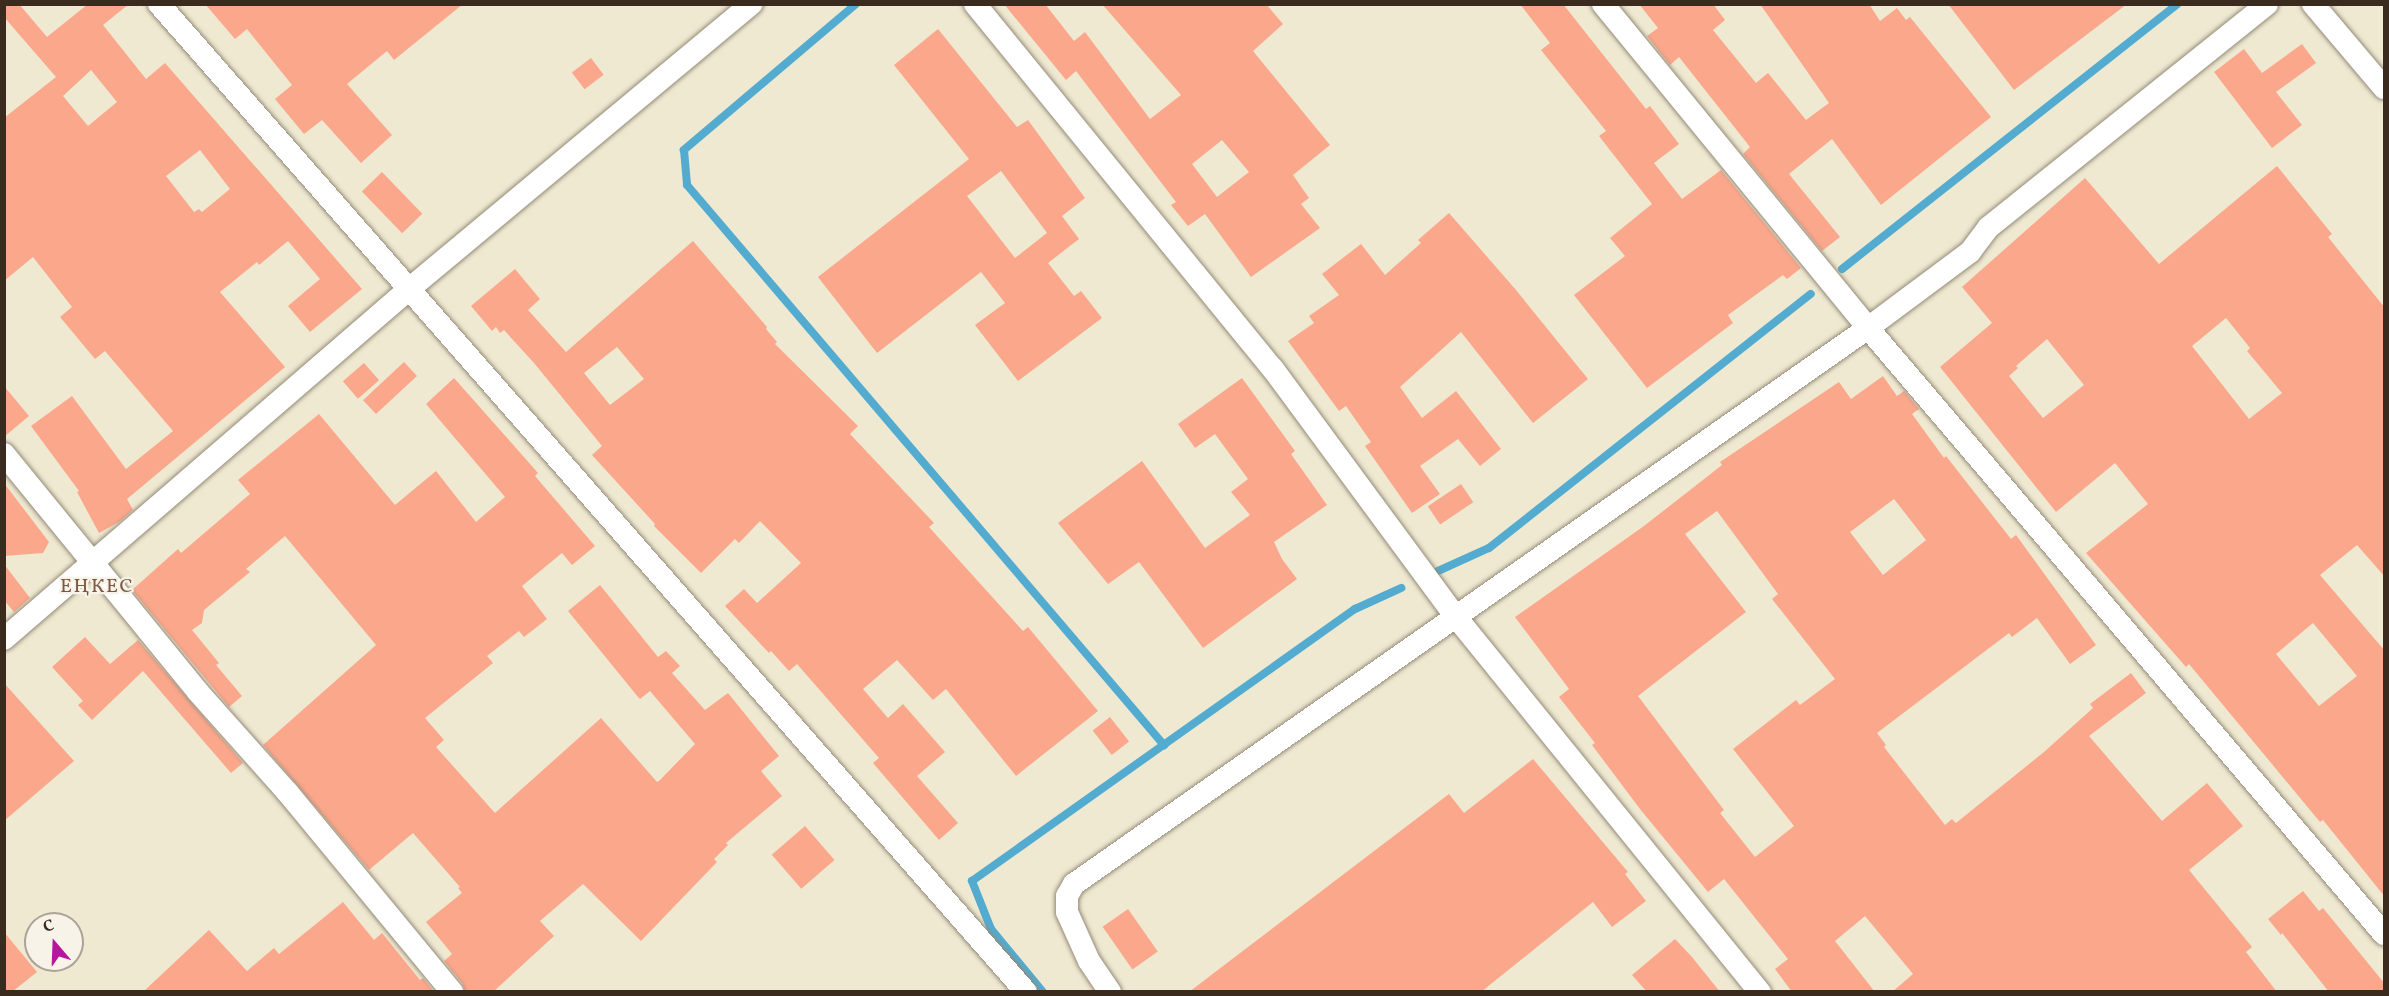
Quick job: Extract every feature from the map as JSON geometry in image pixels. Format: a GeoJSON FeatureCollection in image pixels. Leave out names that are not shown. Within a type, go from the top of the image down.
{"type":"FeatureCollection","features":[{"type":"Feature","properties":{"kind":"street"},"geometry":{"type":"LineString","coordinates":[[159,4],[1026,992]]}},
{"type":"Feature","properties":{"kind":"street"},"geometry":{"type":"LineString","coordinates":[[975,4],[1273,369],[1456,617],[1760,992]]}},
{"type":"Feature","properties":{"kind":"street"},"geometry":{"type":"LineString","coordinates":[[1603,4],[1868,328],[2385,934]]}},
{"type":"Feature","properties":{"kind":"street"},"geometry":{"type":"LineString","coordinates":[[1110,992],[1084,953],[1067,912],[1067,896],[1074,884],[1868,328],[1970,252],[1989,227],[2267,4]]}},
{"type":"Feature","properties":{"kind":"street"},"geometry":{"type":"LineString","coordinates":[[2313,4],[2385,88]]}},
{"type":"Feature","properties":{"kind":"street"},"geometry":{"type":"LineString","coordinates":[[4,639],[408,290],[740,8]]}},
{"type":"Feature","properties":{"kind":"street"},"geometry":{"type":"LineString","coordinates":[[4,454],[198,692],[288,793],[452,992]]}},
{"type":"Feature","properties":{"kind":"building"},"geometry":{"type":"Polygon","coordinates":[[[4,4],[19,4],[47,37],[88,4],[129,4],[103,25],[146,79],[165,63],[362,289],[310,332],[288,306],[320,279],[288,241],[220,292],[285,367],[127,499],[133,510],[119,522],[99,533],[77,492],[79,491],[31,426],[72,396],[126,469],[173,431],[105,351],[95,359],[60,317],[72,307],[33,257],[4,281],[4,118],[56,77],[4,17],[4,4]],[[91,70],[63,96],[88,126],[117,102],[91,70]],[[200,150],[166,176],[194,212],[199,209],[202,212],[230,189],[200,150]]]}},
{"type":"Feature","properties":{"kind":"building"},"geometry":{"type":"Polygon","coordinates":[[[205,4],[463,4],[394,60],[387,51],[347,84],[392,135],[361,163],[322,120],[304,134],[275,99],[292,85],[247,29],[235,39],[205,4]]]}},
{"type":"Feature","properties":{"kind":"building"},"geometry":{"type":"Polygon","coordinates":[[[1004,4],[1045,4],[1074,41],[1085,32],[1150,119],[1181,95],[1102,4],[1266,4],[1283,24],[1253,51],[1330,145],[1293,175],[1309,198],[1301,204],[1320,228],[1251,277],[1205,214],[1188,226],[1171,205],[1176,202],[1076,71],[1066,80],[1004,4]],[[1222,140],[1192,164],[1217,197],[1249,172],[1222,140]]]}},
{"type":"Feature","properties":{"kind":"building"},"geometry":{"type":"Polygon","coordinates":[[[1520,4],[1563,4],[1646,109],[1650,106],[1679,144],[1654,163],[1682,199],[1721,170],[1801,268],[1787,279],[1783,275],[1728,315],[1733,323],[1647,388],[1574,295],[1625,256],[1610,238],[1652,204],[1599,136],[1606,131],[1541,50],[1550,43],[1520,4]]]}},
{"type":"Feature","properties":{"kind":"building"},"geometry":{"type":"Polygon","coordinates":[[[1639,4],[1713,4],[1725,20],[1713,30],[1756,83],[1768,73],[1806,120],[1829,103],[1760,4],[1869,4],[1880,21],[1897,8],[1906,20],[1910,17],[1991,117],[1881,205],[1832,139],[1789,174],[1840,237],[1822,251],[1743,154],[1750,147],[1679,57],[1670,65],[1647,36],[1658,28],[1639,4]]]}},
{"type":"Feature","properties":{"kind":"building"},"geometry":{"type":"Polygon","coordinates":[[[1948,4],[2127,4],[2014,90],[1948,4]]]}},
{"type":"Feature","properties":{"kind":"building"},"geometry":{"type":"Polygon","coordinates":[[[938,29],[1017,127],[1028,120],[1085,198],[1062,216],[1079,239],[1048,263],[1074,296],[1081,291],[1102,318],[1018,381],[975,325],[1005,303],[981,272],[877,353],[818,277],[969,159],[894,65],[938,29]],[[1001,171],[967,196],[1015,258],[1047,233],[1001,171]]]}},
{"type":"Feature","properties":{"kind":"building"},"geometry":{"type":"Polygon","coordinates":[[[2302,44],[2316,63],[2276,92],[2302,125],[2272,148],[2214,72],[2244,49],[2262,73],[2302,44]]]}},
{"type":"Feature","properties":{"kind":"building"},"geometry":{"type":"Polygon","coordinates":[[[591,58],[604,75],[584,89],[572,72],[591,58]]]}},
{"type":"Feature","properties":{"kind":"building"},"geometry":{"type":"Polygon","coordinates":[[[2277,166],[2332,234],[2328,237],[2385,308],[2385,577],[2357,545],[2320,575],[2385,651],[2385,897],[2323,820],[2320,822],[2189,664],[2186,667],[2086,553],[2148,504],[2115,463],[2056,512],[1940,367],[1992,323],[1962,287],[2085,178],[2159,264],[2277,166]],[[2226,318],[2192,346],[2249,419],[2282,393],[2247,351],[2250,348],[2226,318]],[[2047,339],[2016,366],[2018,368],[2009,376],[2043,418],[2084,385],[2047,339]],[[2313,623],[2276,654],[2319,706],[2357,676],[2313,623]]]}},
{"type":"Feature","properties":{"kind":"building"},"geometry":{"type":"Polygon","coordinates":[[[382,172],[422,214],[402,233],[362,191],[382,172]]]}},
{"type":"Feature","properties":{"kind":"building"},"geometry":{"type":"Polygon","coordinates":[[[1449,213],[1516,290],[1588,379],[1533,423],[1461,332],[1400,387],[1422,418],[1456,391],[1501,449],[1480,466],[1458,439],[1420,466],[1440,494],[1412,513],[1365,446],[1371,442],[1346,406],[1339,411],[1288,341],[1314,323],[1309,316],[1339,295],[1322,274],[1361,244],[1385,275],[1421,243],[1418,240],[1449,213]]]}},
{"type":"Feature","properties":{"kind":"building"},"geometry":{"type":"Polygon","coordinates":[[[693,241],[767,327],[766,329],[777,342],[775,344],[858,426],[850,434],[934,523],[929,527],[1023,631],[1028,627],[1098,711],[1016,776],[946,689],[933,700],[897,660],[863,689],[888,718],[903,704],[945,752],[917,776],[958,823],[939,840],[873,763],[879,758],[797,664],[789,671],[725,606],[744,589],[757,603],[801,563],[760,521],[739,543],[735,539],[701,573],[654,526],[655,524],[592,455],[602,446],[534,363],[504,330],[500,333],[496,327],[492,331],[471,306],[515,269],[540,299],[528,310],[566,352],[693,241]],[[617,347],[584,373],[610,405],[644,379],[617,347]]]}},
{"type":"Feature","properties":{"kind":"building"},"geometry":{"type":"Polygon","coordinates":[[[404,362],[417,376],[376,414],[363,400],[404,362]]]}},
{"type":"Feature","properties":{"kind":"building"},"geometry":{"type":"Polygon","coordinates":[[[364,363],[379,380],[358,399],[343,381],[364,363]]]}},
{"type":"Feature","properties":{"kind":"building"},"geometry":{"type":"Polygon","coordinates":[[[1883,376],[1897,396],[1904,391],[1919,409],[1912,414],[1944,458],[1946,456],[2011,539],[2016,535],[2096,645],[2070,664],[2037,618],[2012,637],[2009,633],[1877,733],[1886,745],[1884,747],[1945,825],[1952,819],[1956,823],[2044,752],[2093,708],[2090,704],[2131,673],[2146,693],[2089,736],[2162,821],[2207,783],[2243,826],[2189,870],[2252,947],[2246,952],[2277,992],[1892,992],[1913,974],[1865,916],[1835,941],[1875,992],[1792,992],[1775,969],[1788,959],[1724,879],[1708,892],[1640,809],[1592,745],[1595,743],[1559,697],[1569,689],[1515,617],[1644,526],[1722,465],[1720,462],[1839,382],[1851,399],[1883,376]],[[1894,499],[1850,532],[1883,575],[1926,540],[1894,499]],[[1717,511],[1685,534],[1746,612],[1638,696],[1724,810],[1720,813],[1755,857],[1794,826],[1733,749],[1796,700],[1800,705],[1835,679],[1772,599],[1778,594],[1717,511]]]}},
{"type":"Feature","properties":{"kind":"building"},"geometry":{"type":"Polygon","coordinates":[[[454,378],[538,473],[535,476],[595,546],[572,565],[562,553],[522,586],[547,619],[524,637],[519,631],[487,656],[493,663],[425,718],[444,740],[436,747],[495,813],[601,718],[657,782],[660,780],[695,744],[650,691],[640,699],[638,697],[568,611],[600,585],[658,657],[666,651],[680,666],[672,673],[705,710],[728,693],[779,756],[761,771],[782,796],[726,843],[728,845],[714,859],[717,862],[641,941],[583,884],[540,921],[554,936],[493,992],[465,992],[462,983],[444,961],[452,954],[426,922],[462,893],[458,888],[460,887],[413,833],[369,870],[263,745],[376,645],[285,536],[246,569],[250,572],[204,610],[202,623],[192,630],[219,663],[216,665],[242,696],[229,707],[132,590],[178,549],[181,553],[250,494],[238,480],[319,414],[395,505],[436,471],[476,522],[505,497],[426,404],[454,378]]]}},
{"type":"Feature","properties":{"kind":"building"},"geometry":{"type":"Polygon","coordinates":[[[1242,378],[1295,451],[1291,454],[1327,505],[1274,542],[1282,559],[1297,579],[1203,648],[1139,562],[1108,584],[1058,523],[1142,461],[1205,548],[1250,515],[1231,492],[1248,479],[1215,434],[1195,448],[1178,424],[1242,378]]]}},
{"type":"Feature","properties":{"kind":"building"},"geometry":{"type":"Polygon","coordinates":[[[4,386],[29,416],[4,437],[4,386]]]}},
{"type":"Feature","properties":{"kind":"building"},"geometry":{"type":"Polygon","coordinates":[[[4,483],[49,542],[43,553],[4,556],[4,483]]]}},
{"type":"Feature","properties":{"kind":"building"},"geometry":{"type":"Polygon","coordinates":[[[1461,484],[1473,502],[1440,525],[1428,506],[1461,484]]]}},
{"type":"Feature","properties":{"kind":"building"},"geometry":{"type":"Polygon","coordinates":[[[4,564],[30,598],[14,612],[4,600],[4,564]]]}},
{"type":"Feature","properties":{"kind":"building"},"geometry":{"type":"Polygon","coordinates":[[[85,637],[110,664],[138,640],[243,763],[231,773],[143,671],[92,720],[78,705],[83,701],[52,667],[85,637]]]}},
{"type":"Feature","properties":{"kind":"building"},"geometry":{"type":"Polygon","coordinates":[[[4,683],[74,761],[4,821],[4,683]]]}},
{"type":"Feature","properties":{"kind":"building"},"geometry":{"type":"Polygon","coordinates":[[[1110,717],[1129,741],[1112,755],[1093,731],[1110,717]]]}},
{"type":"Feature","properties":{"kind":"building"},"geometry":{"type":"Polygon","coordinates":[[[1533,759],[1628,872],[1625,874],[1646,901],[1612,927],[1593,902],[1481,992],[1189,992],[1449,794],[1464,813],[1533,759]]]}},
{"type":"Feature","properties":{"kind":"building"},"geometry":{"type":"Polygon","coordinates":[[[805,826],[835,860],[801,889],[772,855],[805,826]]]}},
{"type":"Feature","properties":{"kind":"building"},"geometry":{"type":"Polygon","coordinates":[[[2303,891],[2319,911],[2323,908],[2385,984],[2385,992],[2329,992],[2268,919],[2303,891]]]}},
{"type":"Feature","properties":{"kind":"building"},"geometry":{"type":"Polygon","coordinates":[[[343,902],[374,940],[382,933],[420,980],[423,978],[434,992],[143,992],[209,930],[247,971],[274,948],[279,954],[343,902]]]}},
{"type":"Feature","properties":{"kind":"building"},"geometry":{"type":"Polygon","coordinates":[[[1128,909],[1158,952],[1132,969],[1103,927],[1128,909]]]}},
{"type":"Feature","properties":{"kind":"building"},"geometry":{"type":"Polygon","coordinates":[[[4,932],[24,956],[24,972],[37,972],[12,992],[4,992],[4,932]]]}},
{"type":"Feature","properties":{"kind":"building"},"geometry":{"type":"Polygon","coordinates":[[[1675,939],[1720,992],[1647,992],[1632,975],[1675,939]]]}},
{"type":"Feature","properties":{"kind":"waterway"},"geometry":{"type":"LineString","coordinates":[[856,4],[684,150],[687,185],[1164,745]]}},
{"type":"Feature","properties":{"kind":"waterway"},"geometry":{"type":"LineString","coordinates":[[1842,269],[2177,4]]}},
{"type":"Feature","properties":{"kind":"waterway"},"geometry":{"type":"LineString","coordinates":[[1438,571],[1489,548],[1811,294]]}},
{"type":"Feature","properties":{"kind":"waterway"},"geometry":{"type":"LineString","coordinates":[[1043,992],[991,929],[972,881],[1355,609],[1401,588]]}},
{"type":"Feature","properties":{"kind":"district","name":"ЕҢКЕС"},"geometry":{"type":"Point","coordinates":[97,587]}}]}
